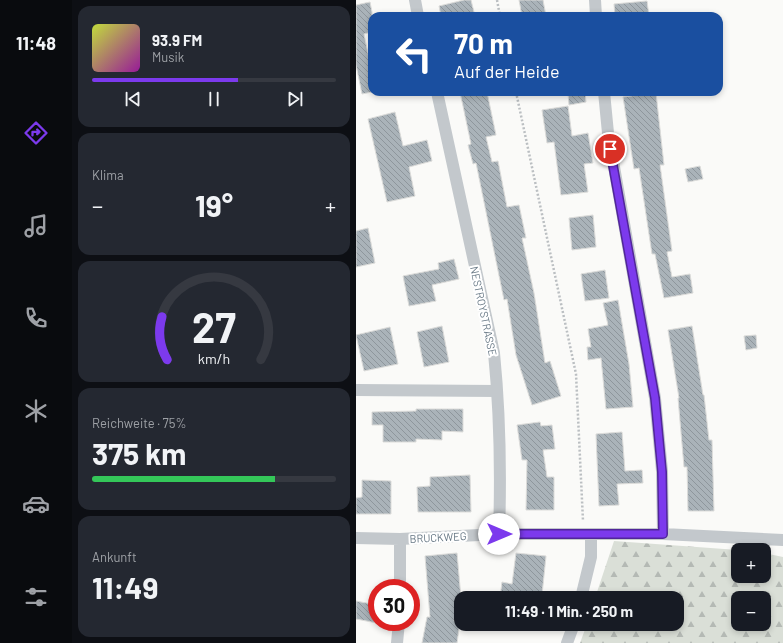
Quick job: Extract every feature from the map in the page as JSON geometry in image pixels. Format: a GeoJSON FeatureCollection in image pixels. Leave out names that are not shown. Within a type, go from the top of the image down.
{"type":"FeatureCollection","features":[{"type":"Feature","properties":{"kind":"street"},"geometry":{"type":"LineString","coordinates":[[415,0],[417,12]]}},
{"type":"Feature","properties":{"kind":"street"},"geometry":{"type":"LineString","coordinates":[[595,0],[596,12]]}},
{"type":"Feature","properties":{"kind":"street","name":"NESTROYSTRASSE"},"geometry":{"type":"LineString","coordinates":[[438,96],[494,353],[497,390],[500,500],[499,534]]}},
{"type":"Feature","properties":{"kind":"street"},"geometry":{"type":"LineString","coordinates":[[604,96],[608,133],[655,398],[662,472],[663,534]]}},
{"type":"Feature","properties":{"kind":"street"},"geometry":{"type":"LineString","coordinates":[[356,390],[497,390]]}},
{"type":"Feature","properties":{"kind":"street","name":"BRUCKWEG"},"geometry":{"type":"LineString","coordinates":[[356,538],[400,539],[499,534],[663,534],[783,540]]}},
{"type":"Feature","properties":{"kind":"street"},"geometry":{"type":"LineString","coordinates":[[583,591],[591,557],[588,535]]}},
{"type":"Feature","properties":{"kind":"street"},"geometry":{"type":"LineString","coordinates":[[400,539],[400,579]]}},
{"type":"Feature","properties":{"kind":"street"},"geometry":{"type":"LineString","coordinates":[[397,643],[398,631]]}},
{"type":"Feature","properties":{"kind":"street"},"geometry":{"type":"LineString","coordinates":[[568,643],[572,631]]}},
{"type":"Feature","properties":{"kind":"path"},"geometry":{"type":"LineString","coordinates":[[497,0],[499,12]]}},
{"type":"Feature","properties":{"kind":"path"},"geometry":{"type":"LineString","coordinates":[[517,96],[576,374],[588,535]]}},
{"type":"Feature","properties":{"kind":"green space"},"geometry":{"type":"Polygon","coordinates":[[[614,541],[731,549],[731,583],[771,583],[771,554],[783,557],[783,643],[580,643],[584,631],[684,631],[684,591],[597,591],[614,541]]]}},
{"type":"Feature","properties":{"kind":"building"},"geometry":{"type":"Polygon","coordinates":[[[464,0],[471,0],[474,12],[440,12],[439,6],[464,0]]]}},
{"type":"Feature","properties":{"kind":"building"},"geometry":{"type":"Polygon","coordinates":[[[519,0],[543,0],[545,12],[521,12],[519,0]]]}},
{"type":"Feature","properties":{"kind":"building"},"geometry":{"type":"Polygon","coordinates":[[[647,1],[648,12],[615,12],[614,4],[647,1]]]}},
{"type":"Feature","properties":{"kind":"building"},"geometry":{"type":"Polygon","coordinates":[[[370,2],[372,12],[368,12],[368,33],[364,34],[368,53],[368,93],[362,94],[356,65],[356,5],[370,2]]]}},
{"type":"Feature","properties":{"kind":"building"},"geometry":{"type":"Polygon","coordinates":[[[461,96],[488,96],[496,135],[486,137],[492,162],[498,161],[507,207],[519,205],[526,238],[522,238],[534,293],[545,363],[550,361],[561,396],[532,405],[516,355],[507,299],[504,300],[476,163],[473,164],[468,145],[471,144],[461,96]]]}},
{"type":"Feature","properties":{"kind":"building"},"geometry":{"type":"Polygon","coordinates":[[[568,96],[585,96],[586,102],[569,105],[568,96]]]}},
{"type":"Feature","properties":{"kind":"building"},"geometry":{"type":"Polygon","coordinates":[[[656,96],[664,165],[660,165],[672,251],[667,252],[672,277],[690,274],[693,293],[664,298],[655,254],[652,254],[639,168],[634,169],[623,97],[656,96]]]}},
{"type":"Feature","properties":{"kind":"building"},"geometry":{"type":"Polygon","coordinates":[[[568,106],[572,136],[588,133],[593,163],[584,164],[588,192],[561,195],[554,142],[547,143],[542,110],[568,106]]]}},
{"type":"Feature","properties":{"kind":"building"},"geometry":{"type":"Polygon","coordinates":[[[395,112],[403,146],[427,140],[432,161],[409,167],[415,196],[387,202],[368,119],[395,112]]]}},
{"type":"Feature","properties":{"kind":"building"},"geometry":{"type":"Polygon","coordinates":[[[700,166],[703,179],[688,182],[685,169],[700,166]]]}},
{"type":"Feature","properties":{"kind":"building"},"geometry":{"type":"Polygon","coordinates":[[[593,215],[596,247],[572,250],[569,218],[593,215]]]}},
{"type":"Feature","properties":{"kind":"building"},"geometry":{"type":"Polygon","coordinates":[[[368,228],[375,263],[356,267],[356,231],[368,228]]]}},
{"type":"Feature","properties":{"kind":"building"},"geometry":{"type":"Polygon","coordinates":[[[454,259],[459,279],[432,285],[436,301],[409,306],[403,276],[439,269],[438,263],[454,259]]]}},
{"type":"Feature","properties":{"kind":"building"},"geometry":{"type":"Polygon","coordinates":[[[605,270],[609,298],[585,301],[581,274],[605,270]]]}},
{"type":"Feature","properties":{"kind":"building"},"geometry":{"type":"Polygon","coordinates":[[[618,300],[629,364],[633,407],[606,409],[601,358],[588,360],[587,347],[591,347],[588,329],[608,325],[603,303],[618,300]]]}},
{"type":"Feature","properties":{"kind":"building"},"geometry":{"type":"Polygon","coordinates":[[[442,326],[449,362],[424,367],[417,332],[442,326]]]}},
{"type":"Feature","properties":{"kind":"building"},"geometry":{"type":"Polygon","coordinates":[[[692,326],[704,395],[709,440],[712,440],[714,511],[688,511],[687,467],[684,467],[679,398],[668,330],[692,326]]]}},
{"type":"Feature","properties":{"kind":"building"},"geometry":{"type":"Polygon","coordinates":[[[390,327],[398,364],[364,371],[356,335],[390,327]]]}},
{"type":"Feature","properties":{"kind":"building"},"geometry":{"type":"Polygon","coordinates":[[[756,335],[757,348],[746,350],[744,336],[756,335]]]}},
{"type":"Feature","properties":{"kind":"building"},"geometry":{"type":"Polygon","coordinates":[[[416,409],[463,409],[463,432],[442,431],[442,440],[416,439],[416,442],[383,442],[383,425],[372,425],[372,412],[416,411],[416,409]]]}},
{"type":"Feature","properties":{"kind":"building"},"geometry":{"type":"Polygon","coordinates":[[[540,422],[541,426],[552,425],[555,449],[543,450],[547,477],[554,477],[554,510],[526,510],[527,460],[522,460],[517,425],[540,422]]]}},
{"type":"Feature","properties":{"kind":"building"},"geometry":{"type":"Polygon","coordinates":[[[622,432],[625,471],[642,470],[643,483],[617,484],[619,505],[599,506],[596,434],[622,432]]]}},
{"type":"Feature","properties":{"kind":"building"},"geometry":{"type":"Polygon","coordinates":[[[470,475],[471,512],[418,512],[417,487],[430,486],[430,477],[470,475]]]}},
{"type":"Feature","properties":{"kind":"building"},"geometry":{"type":"Polygon","coordinates":[[[362,480],[391,481],[391,514],[356,514],[356,498],[362,497],[362,480]]]}},
{"type":"Feature","properties":{"kind":"building"},"geometry":{"type":"Polygon","coordinates":[[[457,553],[460,591],[454,591],[454,631],[459,631],[457,643],[422,643],[427,617],[430,617],[425,556],[457,553]]]}},
{"type":"Feature","properties":{"kind":"building"},"geometry":{"type":"Polygon","coordinates":[[[516,553],[546,556],[542,591],[501,591],[502,582],[512,584],[516,553]]]}},
{"type":"Feature","properties":{"kind":"building"},"geometry":{"type":"Polygon","coordinates":[[[356,601],[368,603],[368,621],[356,619],[356,601]]]}},
{"type":"Feature","properties":{"kind":"route"},"geometry":{"type":"LineString","coordinates":[[499,534],[663,534],[662,472],[655,398],[610,149]]}}]}
